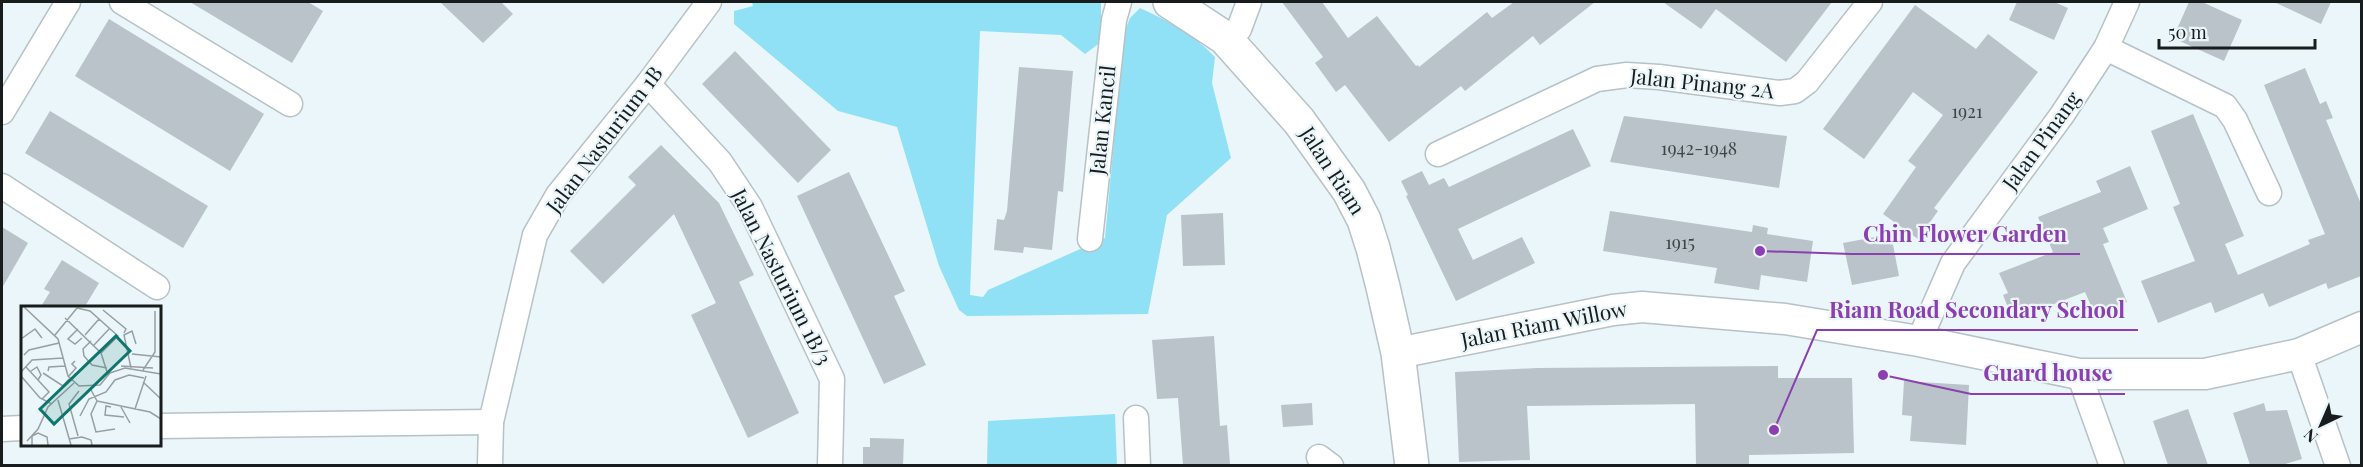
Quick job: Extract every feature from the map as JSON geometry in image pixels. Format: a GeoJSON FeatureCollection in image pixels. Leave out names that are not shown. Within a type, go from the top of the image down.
{"type":"FeatureCollection","features":[{"type":"Feature","properties":{"kind":"main road","name":"Jalan Riam"},"geometry":{"type":"LineString","coordinates":[[1170,2],[1225,38],[1299,120],[1349,191],[1364,220],[1373,248],[1398,353],[1412,465]]}},
{"type":"Feature","properties":{"kind":"street"},"geometry":{"type":"LineString","coordinates":[[2,112],[68,2]]}},
{"type":"Feature","properties":{"kind":"street"},"geometry":{"type":"LineString","coordinates":[[122,2],[290,105]]}},
{"type":"Feature","properties":{"kind":"street","name":"Jalan Nasturium 1B"},"geometry":{"type":"LineString","coordinates":[[490,465],[491,422],[535,235],[558,195],[648,84],[709,2]]}},
{"type":"Feature","properties":{"kind":"street","name":"Jalan Kancil"},"geometry":{"type":"LineString","coordinates":[[1090,239],[1114,20],[1119,2]]}},
{"type":"Feature","properties":{"kind":"street"},"geometry":{"type":"LineString","coordinates":[[1225,38],[1239,29],[1249,2]]}},
{"type":"Feature","properties":{"kind":"street","name":"Jalan Pinang 2A"},"geometry":{"type":"LineString","coordinates":[[1438,154],[1597,79],[1626,75],[1648,76],[1780,93],[1795,91],[1807,82],[1870,2]]}},
{"type":"Feature","properties":{"kind":"street","name":"Jalan Pinang"},"geometry":{"type":"LineString","coordinates":[[1919,341],[1953,263],[2062,116],[2106,48],[2127,2]]}},
{"type":"Feature","properties":{"kind":"street"},"geometry":{"type":"LineString","coordinates":[[2106,48],[2225,106],[2235,120],[2269,194]]}},
{"type":"Feature","properties":{"kind":"street","name":"Jalan Nasturium 1B/3"},"geometry":{"type":"LineString","coordinates":[[648,84],[720,162],[750,207],[832,379],[830,465]]}},
{"type":"Feature","properties":{"kind":"street"},"geometry":{"type":"LineString","coordinates":[[2,186],[157,287]]}},
{"type":"Feature","properties":{"kind":"street","name":"Jalan Riam Willow"},"geometry":{"type":"LineString","coordinates":[[1398,353],[1612,310],[1642,307],[1785,319],[1919,341],[2079,374],[2205,374],[2299,354],[2361,327]]}},
{"type":"Feature","properties":{"kind":"street"},"geometry":{"type":"LineString","coordinates":[[2299,354],[2338,465]]}},
{"type":"Feature","properties":{"kind":"street"},"geometry":{"type":"LineString","coordinates":[[2079,374],[2112,465]]}},
{"type":"Feature","properties":{"kind":"street"},"geometry":{"type":"LineString","coordinates":[[1136,418],[1138,465]]}},
{"type":"Feature","properties":{"kind":"street"},"geometry":{"type":"LineString","coordinates":[[160,426],[491,422]]}},
{"type":"Feature","properties":{"kind":"street"},"geometry":{"type":"LineString","coordinates":[[2,429],[21,428]]}},
{"type":"Feature","properties":{"kind":"shaded area"},"geometry":{"type":"Polygon","coordinates":[[[752,2],[1101,2],[1101,42],[1085,54],[1061,35],[980,31],[970,295],[983,297],[988,290],[1105,238],[1124,33],[1130,18],[1140,8],[1171,23],[1198,41],[1215,57],[1212,83],[1231,158],[1167,215],[1148,314],[967,316],[959,310],[939,266],[897,127],[838,111],[734,24],[734,11],[753,6],[752,2]]]}},
{"type":"Feature","properties":{"kind":"shaded area"},"geometry":{"type":"Polygon","coordinates":[[[1115,414],[1117,465],[987,465],[988,421],[1115,414]]]}},
{"type":"Feature","properties":{"kind":"building"},"geometry":{"type":"Polygon","coordinates":[[[190,2],[308,2],[323,11],[292,63],[190,2]]]}},
{"type":"Feature","properties":{"kind":"building"},"geometry":{"type":"Polygon","coordinates":[[[440,2],[501,2],[513,14],[483,43],[440,2]]]}},
{"type":"Feature","properties":{"kind":"building"},"geometry":{"type":"Polygon","coordinates":[[[1282,2],[1322,2],[1348,38],[1377,16],[1419,67],[1487,12],[1492,18],[1514,2],[1595,2],[1540,45],[1533,36],[1465,91],[1461,86],[1389,142],[1345,85],[1336,92],[1315,63],[1323,57],[1282,2]]]}},
{"type":"Feature","properties":{"kind":"building"},"geometry":{"type":"Polygon","coordinates":[[[1663,2],[1832,2],[1786,62],[1716,9],[1701,29],[1663,2]]]}},
{"type":"Feature","properties":{"kind":"building"},"geometry":{"type":"Polygon","coordinates":[[[2017,2],[2054,2],[2068,8],[2054,40],[2009,20],[2017,2]]]}},
{"type":"Feature","properties":{"kind":"building"},"geometry":{"type":"Polygon","coordinates":[[[2189,2],[2202,2],[2242,20],[2224,61],[2173,38],[2189,2]]]}},
{"type":"Feature","properties":{"kind":"building"},"geometry":{"type":"Polygon","coordinates":[[[2274,2],[2331,2],[2321,24],[2274,2]]]}},
{"type":"Feature","properties":{"kind":"building"},"geometry":{"type":"Polygon","coordinates":[[[1915,5],[1976,49],[1988,34],[2038,72],[1934,208],[1938,211],[1918,239],[1883,214],[1916,167],[1908,161],[1943,115],[1913,92],[1864,159],[1823,129],[1915,5]]]}},
{"type":"Feature","properties":{"kind":"building"},"geometry":{"type":"Polygon","coordinates":[[[109,19],[264,114],[230,171],[75,76],[109,19]]]}},
{"type":"Feature","properties":{"kind":"building"},"geometry":{"type":"Polygon","coordinates":[[[735,51],[831,150],[798,183],[702,84],[735,51]]]}},
{"type":"Feature","properties":{"kind":"building"},"geometry":{"type":"Polygon","coordinates":[[[1019,67],[1073,71],[1063,192],[1058,191],[1052,250],[1024,247],[1023,253],[994,250],[997,219],[1004,220],[1007,211],[1019,67]]]}},
{"type":"Feature","properties":{"kind":"building"},"geometry":{"type":"Polygon","coordinates":[[[2305,68],[2320,104],[2326,101],[2333,118],[2326,120],[2361,204],[2361,276],[2328,289],[2326,283],[2269,307],[2263,293],[2215,313],[2211,302],[2158,323],[2141,281],[2195,261],[2173,207],[2180,204],[2151,131],[2193,114],[2244,236],[2225,244],[2238,275],[2310,244],[2308,240],[2325,234],[2264,85],[2305,68]]]}},
{"type":"Feature","properties":{"kind":"building"},"geometry":{"type":"Polygon","coordinates":[[[50,111],[208,206],[183,248],[25,153],[50,111]]]}},
{"type":"Feature","properties":{"kind":"building"},"geometry":{"type":"Polygon","coordinates":[[[1624,116],[1787,136],[1779,188],[1610,162],[1624,116]]]}},
{"type":"Feature","properties":{"kind":"building"},"geometry":{"type":"Polygon","coordinates":[[[1573,129],[1591,166],[1458,229],[1473,260],[1522,237],[1535,263],[1456,301],[1401,181],[1422,171],[1429,185],[1444,178],[1449,187],[1573,129]]]}},
{"type":"Feature","properties":{"kind":"building"},"geometry":{"type":"Polygon","coordinates":[[[661,145],[719,203],[754,275],[739,282],[799,413],[748,438],[691,315],[716,303],[674,214],[603,284],[570,251],[636,185],[628,177],[661,145]]]}},
{"type":"Feature","properties":{"kind":"building"},"geometry":{"type":"Polygon","coordinates":[[[2130,166],[2148,209],[2103,228],[2109,242],[2103,244],[2127,302],[2095,315],[2085,292],[2013,320],[2003,295],[2008,293],[1999,273],[2053,252],[2038,217],[2101,192],[2096,181],[2130,166]]]}},
{"type":"Feature","properties":{"kind":"building"},"geometry":{"type":"Polygon","coordinates":[[[849,172],[905,291],[894,296],[926,365],[884,384],[797,196],[849,172]]]}},
{"type":"Feature","properties":{"kind":"building"},"geometry":{"type":"Polygon","coordinates":[[[1610,211],[1752,232],[1753,225],[1768,228],[1767,234],[1813,241],[1807,282],[1761,275],[1759,290],[1714,283],[1717,268],[1603,251],[1610,211]]]}},
{"type":"Feature","properties":{"kind":"building"},"geometry":{"type":"Polygon","coordinates":[[[1223,213],[1225,265],[1183,266],[1181,215],[1223,213]]]}},
{"type":"Feature","properties":{"kind":"building"},"geometry":{"type":"Polygon","coordinates":[[[2,227],[28,243],[2,288],[2,227]]]}},
{"type":"Feature","properties":{"kind":"building"},"geometry":{"type":"Polygon","coordinates":[[[1891,234],[1899,276],[1852,285],[1843,243],[1891,234]]]}},
{"type":"Feature","properties":{"kind":"building"},"geometry":{"type":"Polygon","coordinates":[[[62,260],[99,283],[85,306],[41,306],[50,292],[44,289],[62,260]]]}},
{"type":"Feature","properties":{"kind":"building"},"geometry":{"type":"Polygon","coordinates":[[[1214,336],[1220,426],[1227,425],[1230,464],[1183,465],[1178,398],[1157,399],[1152,340],[1214,336]]]}},
{"type":"Feature","properties":{"kind":"building"},"geometry":{"type":"Polygon","coordinates":[[[1778,366],[1778,378],[1852,378],[1854,453],[1749,455],[1749,465],[1696,465],[1695,404],[1527,406],[1530,460],[1459,462],[1455,372],[1537,368],[1778,366]]]}},
{"type":"Feature","properties":{"kind":"building"},"geometry":{"type":"Polygon","coordinates":[[[1904,381],[1969,385],[1966,445],[1910,441],[1912,416],[1902,415],[1904,381]]]}},
{"type":"Feature","properties":{"kind":"building"},"geometry":{"type":"Polygon","coordinates":[[[1312,403],[1313,425],[1283,427],[1281,405],[1312,403]]]}},
{"type":"Feature","properties":{"kind":"building"},"geometry":{"type":"Polygon","coordinates":[[[2264,403],[2266,411],[2287,410],[2302,459],[2282,465],[2250,465],[2233,413],[2264,403]]]}},
{"type":"Feature","properties":{"kind":"building"},"geometry":{"type":"Polygon","coordinates":[[[2188,409],[2208,465],[2168,465],[2153,421],[2188,409]]]}},
{"type":"Feature","properties":{"kind":"building"},"geometry":{"type":"Polygon","coordinates":[[[870,438],[904,439],[903,465],[863,465],[863,447],[870,447],[870,438]]]}},
{"type":"Feature","properties":{"kind":"place","name":"Chin Flower Garden"},"geometry":{"type":"Point","coordinates":[1760,251]}},
{"type":"Feature","properties":{"kind":"place","name":"Guard house"},"geometry":{"type":"Point","coordinates":[1883,375]}},
{"type":"Feature","properties":{"kind":"place","name":"Riam Road Secondary School"},"geometry":{"type":"Point","coordinates":[1774,430]}}]}
